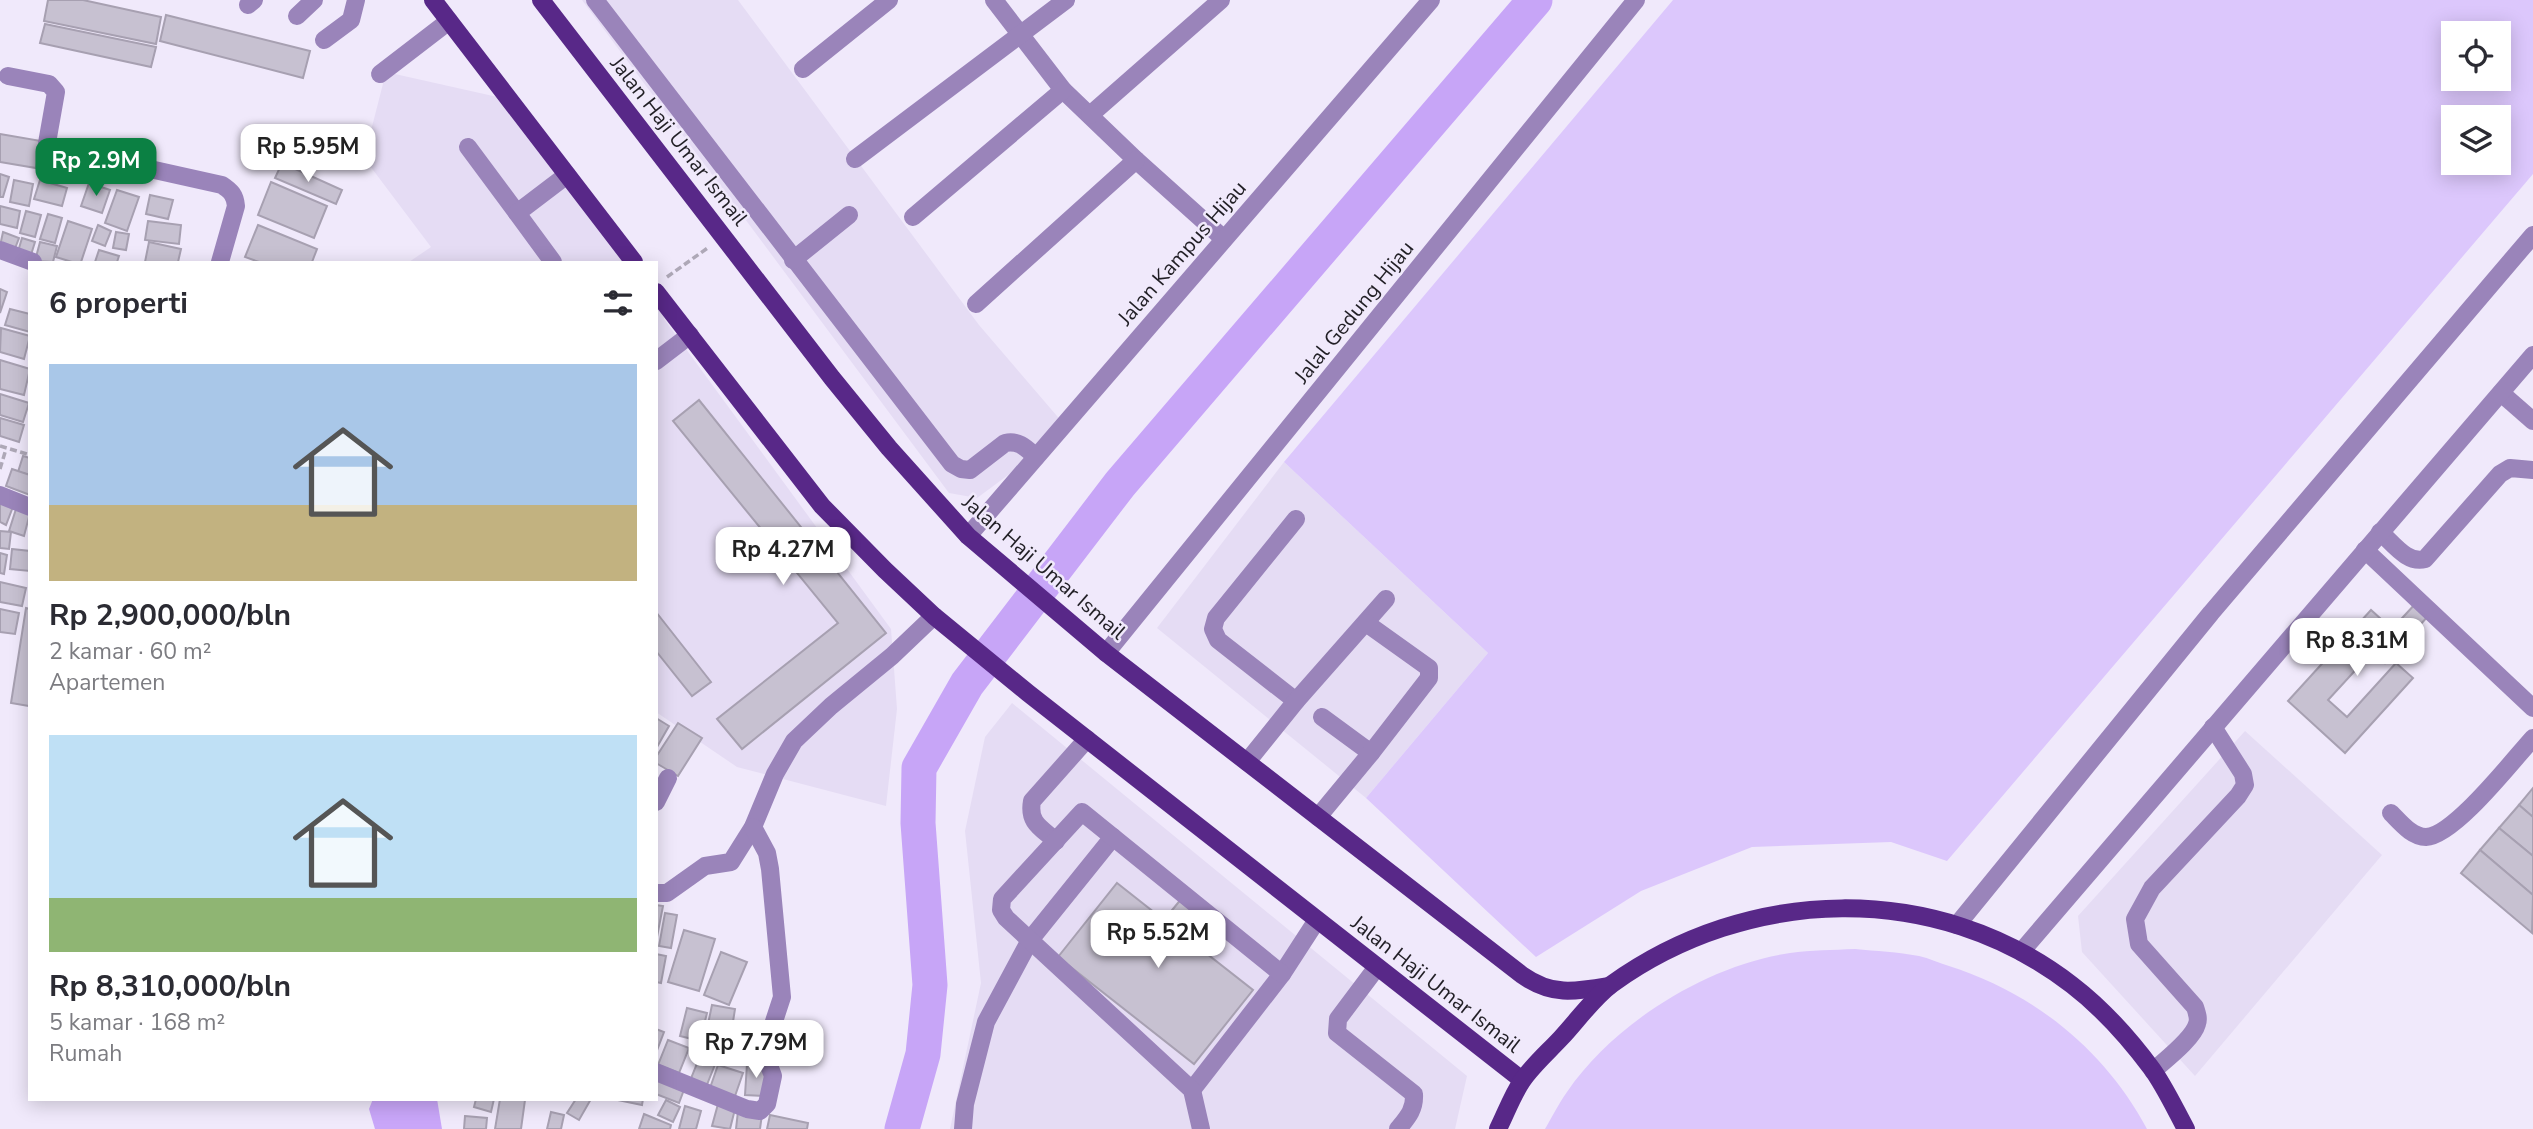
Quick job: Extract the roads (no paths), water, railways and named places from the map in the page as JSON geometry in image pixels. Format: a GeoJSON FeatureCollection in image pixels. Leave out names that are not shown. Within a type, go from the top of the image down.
{"type":"FeatureCollection","features":[{"type":"Feature","properties":{"kind":"main road"},"geometry":{"type":"LineString","coordinates":[[433,0],[633,261]]}},
{"type":"Feature","properties":{"kind":"main road","name":"Jalan Haji Umar Ismail"},"geometry":{"type":"LineString","coordinates":[[541,0],[840,388],[968,536],[1100,648],[1539,986],[1560,990],[1609,986]]}},
{"type":"Feature","properties":{"kind":"main road","name":"Jalan Haji Umar Ismail"},"geometry":{"type":"LineString","coordinates":[[658,295],[822,506],[934,616],[1028,693],[1522,1080]]}},
{"type":"Feature","properties":{"kind":"main road"},"geometry":{"type":"LineString","coordinates":[[1498,1129],[1522,1080],[1609,986],[1660,953],[1716,928],[1776,913],[1837,907],[1898,911],[1957,925],[2021,952],[2071,984],[2116,1024],[2153,1070],[2186,1129]]}},
{"type":"Feature","properties":{"kind":"street"},"geometry":{"type":"LineString","coordinates":[[297,16],[314,0]]}},
{"type":"Feature","properties":{"kind":"street"},"geometry":{"type":"LineString","coordinates":[[324,40],[351,20],[356,0]]}},
{"type":"Feature","properties":{"kind":"street"},"geometry":{"type":"LineString","coordinates":[[595,0],[952,464],[971,471],[1005,443],[1020,443],[1036,457]]}},
{"type":"Feature","properties":{"kind":"street"},"geometry":{"type":"LineString","coordinates":[[803,69],[889,0]]}},
{"type":"Feature","properties":{"kind":"street"},"geometry":{"type":"LineString","coordinates":[[994,0],[1063,90],[1224,239]]}},
{"type":"Feature","properties":{"kind":"street"},"geometry":{"type":"LineString","coordinates":[[855,159],[1066,0]]}},
{"type":"Feature","properties":{"kind":"street"},"geometry":{"type":"LineString","coordinates":[[1090,115],[1221,0]]}},
{"type":"Feature","properties":{"kind":"street","name":"Jalan Kampus Hijau"},"geometry":{"type":"LineString","coordinates":[[968,536],[1431,0]]}},
{"type":"Feature","properties":{"kind":"street","name":"Jalal Gedung Hijau"},"geometry":{"type":"LineString","coordinates":[[1100,648],[1636,0]]}},
{"type":"Feature","properties":{"kind":"street"},"geometry":{"type":"LineString","coordinates":[[380,74],[449,21]]}},
{"type":"Feature","properties":{"kind":"street"},"geometry":{"type":"LineString","coordinates":[[8,76],[49,84],[56,92],[48,139],[51,147],[222,185],[230,190],[236,196],[236,206],[220,261]]}},
{"type":"Feature","properties":{"kind":"street"},"geometry":{"type":"LineString","coordinates":[[914,217],[1063,90]]}},
{"type":"Feature","properties":{"kind":"street"},"geometry":{"type":"LineString","coordinates":[[468,147],[552,261]]}},
{"type":"Feature","properties":{"kind":"street"},"geometry":{"type":"LineString","coordinates":[[976,304],[1136,160]]}},
{"type":"Feature","properties":{"kind":"street"},"geometry":{"type":"LineString","coordinates":[[517,213],[567,174]]}},
{"type":"Feature","properties":{"kind":"street"},"geometry":{"type":"LineString","coordinates":[[793,260],[849,215]]}},
{"type":"Feature","properties":{"kind":"street"},"geometry":{"type":"LineString","coordinates":[[1957,925],[2211,613],[2533,235]]}},
{"type":"Feature","properties":{"kind":"street"},"geometry":{"type":"LineString","coordinates":[[0,250],[30,261]]}},
{"type":"Feature","properties":{"kind":"street"},"geometry":{"type":"LineString","coordinates":[[658,359],[690,335]]}},
{"type":"Feature","properties":{"kind":"street"},"geometry":{"type":"LineString","coordinates":[[2021,952],[2533,355]]}},
{"type":"Feature","properties":{"kind":"street"},"geometry":{"type":"LineString","coordinates":[[2501,393],[2533,421]]}},
{"type":"Feature","properties":{"kind":"street"},"geometry":{"type":"LineString","coordinates":[[2380,532],[2408,558],[2419,561],[2426,559],[2500,474],[2510,468],[2533,470]]}},
{"type":"Feature","properties":{"kind":"street"},"geometry":{"type":"LineString","coordinates":[[0,495],[28,506]]}},
{"type":"Feature","properties":{"kind":"street"},"geometry":{"type":"LineString","coordinates":[[1296,519],[1216,618],[1213,629],[1218,640],[1296,701]]}},
{"type":"Feature","properties":{"kind":"street"},"geometry":{"type":"LineString","coordinates":[[2365,550],[2533,708]]}},
{"type":"Feature","properties":{"kind":"street"},"geometry":{"type":"LineString","coordinates":[[1247,762],[1296,701],[1386,599]]}},
{"type":"Feature","properties":{"kind":"street"},"geometry":{"type":"LineString","coordinates":[[658,893],[667,893],[705,866],[731,862],[753,827],[775,774],[794,741],[934,616]]}},
{"type":"Feature","properties":{"kind":"street"},"geometry":{"type":"LineString","coordinates":[[1318,817],[1429,678],[1429,668],[1366,622]]}},
{"type":"Feature","properties":{"kind":"street"},"geometry":{"type":"LineString","coordinates":[[1322,717],[1371,753]]}},
{"type":"Feature","properties":{"kind":"street"},"geometry":{"type":"LineString","coordinates":[[2153,1070],[2192,1034],[2198,1024],[2198,1016],[2195,1007],[2139,944],[2135,919],[2152,888],[2238,796],[2245,785],[2244,774],[2213,727]]}},
{"type":"Feature","properties":{"kind":"street"},"geometry":{"type":"LineString","coordinates":[[2391,813],[2411,832],[2424,837],[2436,835],[2457,822],[2533,738]]}},
{"type":"Feature","properties":{"kind":"street"},"geometry":{"type":"LineString","coordinates":[[1056,841],[1033,821],[1030,812],[1032,800],[1087,739]]}},
{"type":"Feature","properties":{"kind":"street"},"geometry":{"type":"LineString","coordinates":[[658,798],[668,778]]}},
{"type":"Feature","properties":{"kind":"street"},"geometry":{"type":"LineString","coordinates":[[1201,1129],[1192,1090],[1030,940],[1001,910],[1002,899],[1082,812],[1282,974]]}},
{"type":"Feature","properties":{"kind":"street"},"geometry":{"type":"LineString","coordinates":[[658,1073],[747,1109],[760,1111],[768,1104],[773,1076],[764,1052],[782,998],[771,869],[753,827]]}},
{"type":"Feature","properties":{"kind":"street"},"geometry":{"type":"LineString","coordinates":[[963,1129],[965,1104],[986,1022],[1030,940],[1113,836]]}},
{"type":"Feature","properties":{"kind":"street"},"geometry":{"type":"LineString","coordinates":[[1192,1090],[1282,974],[1317,920]]}},
{"type":"Feature","properties":{"kind":"street"},"geometry":{"type":"LineString","coordinates":[[1377,967],[1338,1019],[1337,1033],[1414,1094],[1415,1104],[1412,1111],[1398,1129]]}},
{"type":"Feature","properties":{"kind":"waterway"},"geometry":{"type":"LineString","coordinates":[[902,1129],[923,1054],[930,985],[918,823],[919,768],[967,684],[1120,484],[1535,0]]}}]}
